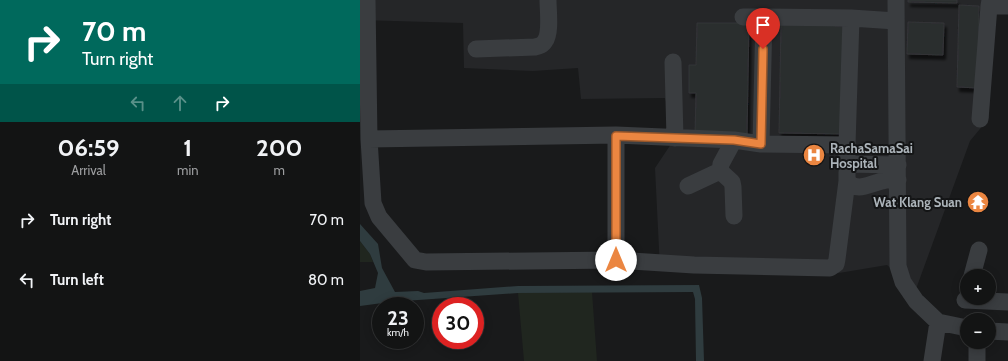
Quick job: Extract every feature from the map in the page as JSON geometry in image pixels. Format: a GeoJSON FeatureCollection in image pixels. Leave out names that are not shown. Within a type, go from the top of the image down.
{"type":"FeatureCollection","features":[{"type":"Feature","properties":{"kind":"street"},"geometry":{"type":"LineString","coordinates":[[367,0],[369,139],[373,204],[379,217],[415,260],[426,262],[616,260],[830,268],[836,264],[837,259],[847,181],[851,18]]}},
{"type":"Feature","properties":{"kind":"street"},"geometry":{"type":"LineString","coordinates":[[476,49],[534,48],[542,45],[546,40],[548,33],[548,0]]}},
{"type":"Feature","properties":{"kind":"street"},"geometry":{"type":"LineString","coordinates":[[896,0],[898,266],[903,282],[916,300],[938,322],[960,327]]}},
{"type":"Feature","properties":{"kind":"street"},"geometry":{"type":"LineString","coordinates":[[980,119],[989,3],[1008,6]]}},
{"type":"Feature","properties":{"kind":"street"},"geometry":{"type":"LineString","coordinates":[[743,17],[851,18],[896,21]]}},
{"type":"Feature","properties":{"kind":"street"},"geometry":{"type":"LineString","coordinates":[[761,144],[764,17]]}},
{"type":"Feature","properties":{"kind":"street"},"geometry":{"type":"LineString","coordinates":[[673,62],[674,138]]}},
{"type":"Feature","properties":{"kind":"street"},"geometry":{"type":"LineString","coordinates":[[369,139],[616,136],[734,140],[761,144],[847,145]]}},
{"type":"Feature","properties":{"kind":"street"},"geometry":{"type":"LineString","coordinates":[[616,136],[616,260]]}},
{"type":"Feature","properties":{"kind":"street"},"geometry":{"type":"LineString","coordinates":[[720,171],[721,164],[734,140]]}},
{"type":"Feature","properties":{"kind":"street"},"geometry":{"type":"LineString","coordinates":[[847,164],[898,172]]}},
{"type":"Feature","properties":{"kind":"street"},"geometry":{"type":"LineString","coordinates":[[688,186],[720,171]]}},
{"type":"Feature","properties":{"kind":"street"},"geometry":{"type":"LineString","coordinates":[[720,171],[732,182],[734,216]]}},
{"type":"Feature","properties":{"kind":"street"},"geometry":{"type":"LineString","coordinates":[[847,181],[850,185],[860,188],[883,180],[898,172]]}},
{"type":"Feature","properties":{"kind":"street"},"geometry":{"type":"LineString","coordinates":[[974,269],[979,250]]}},
{"type":"Feature","properties":{"kind":"street"},"geometry":{"type":"LineString","coordinates":[[996,301],[1008,302]]}},
{"type":"Feature","properties":{"kind":"street"},"geometry":{"type":"LineString","coordinates":[[932,361],[938,322]]}},
{"type":"Feature","properties":{"kind":"street"},"geometry":{"type":"LineString","coordinates":[[996,331],[1008,332]]}},
{"type":"Feature","properties":{"kind":"street"},"geometry":{"type":"LineString","coordinates":[[977,361],[978,349]]}},
{"type":"Feature","properties":{"kind":"shaded area","name":"RachaSamaSai Hospital"},"geometry":{"type":"Polygon","coordinates":[[[360,0],[991,0],[989,118],[970,141],[916,289],[887,265],[839,273],[660,269],[655,168],[675,138],[665,98],[581,99],[578,68],[533,71],[464,68],[463,23],[360,20],[360,0]]]}},
{"type":"Feature","properties":{"kind":"shaded area"},"geometry":{"type":"Polygon","coordinates":[[[360,224],[378,244],[382,268],[395,292],[418,291],[424,293],[518,286],[699,285],[702,298],[704,361],[696,361],[695,299],[693,292],[518,293],[461,297],[432,297],[432,299],[424,300],[424,297],[372,297],[372,304],[360,306],[360,291],[375,288],[378,273],[370,254],[360,241],[360,224]]]}},
{"type":"Feature","properties":{"kind":"shaded area"},"geometry":{"type":"Polygon","coordinates":[[[360,241],[370,254],[373,262],[360,262],[360,241]]]}},
{"type":"Feature","properties":{"kind":"shaded area"},"geometry":{"type":"Polygon","coordinates":[[[592,292],[597,361],[524,361],[518,293],[592,292]]]}},
{"type":"Feature","properties":{"kind":"building"},"geometry":{"type":"Polygon","coordinates":[[[908,0],[957,0],[957,3],[908,2],[908,0]]]}},
{"type":"Feature","properties":{"kind":"building"},"geometry":{"type":"Polygon","coordinates":[[[959,5],[979,6],[978,88],[957,87],[959,5]]]}},
{"type":"Feature","properties":{"kind":"building"},"geometry":{"type":"Polygon","coordinates":[[[908,22],[944,23],[943,55],[907,54],[908,22]]]}},
{"type":"Feature","properties":{"kind":"building"},"geometry":{"type":"Polygon","coordinates":[[[697,23],[749,23],[747,136],[695,135],[696,93],[689,93],[689,65],[696,65],[697,23]]]}},
{"type":"Feature","properties":{"kind":"building"},"geometry":{"type":"Polygon","coordinates":[[[781,24],[847,26],[845,134],[779,133],[781,24]]]}},
{"type":"Feature","properties":{"kind":"place","name":"RachaSamaSai Hospital"},"geometry":{"type":"Point","coordinates":[814,155]}},
{"type":"Feature","properties":{"kind":"place","name":"Wat Klang Suan"},"geometry":{"type":"Point","coordinates":[978,202]}},
{"type":"Feature","properties":{"kind":"route"},"geometry":{"type":"LineString","coordinates":[[616,260],[616,136],[734,140],[761,144],[763,49]]}}]}
